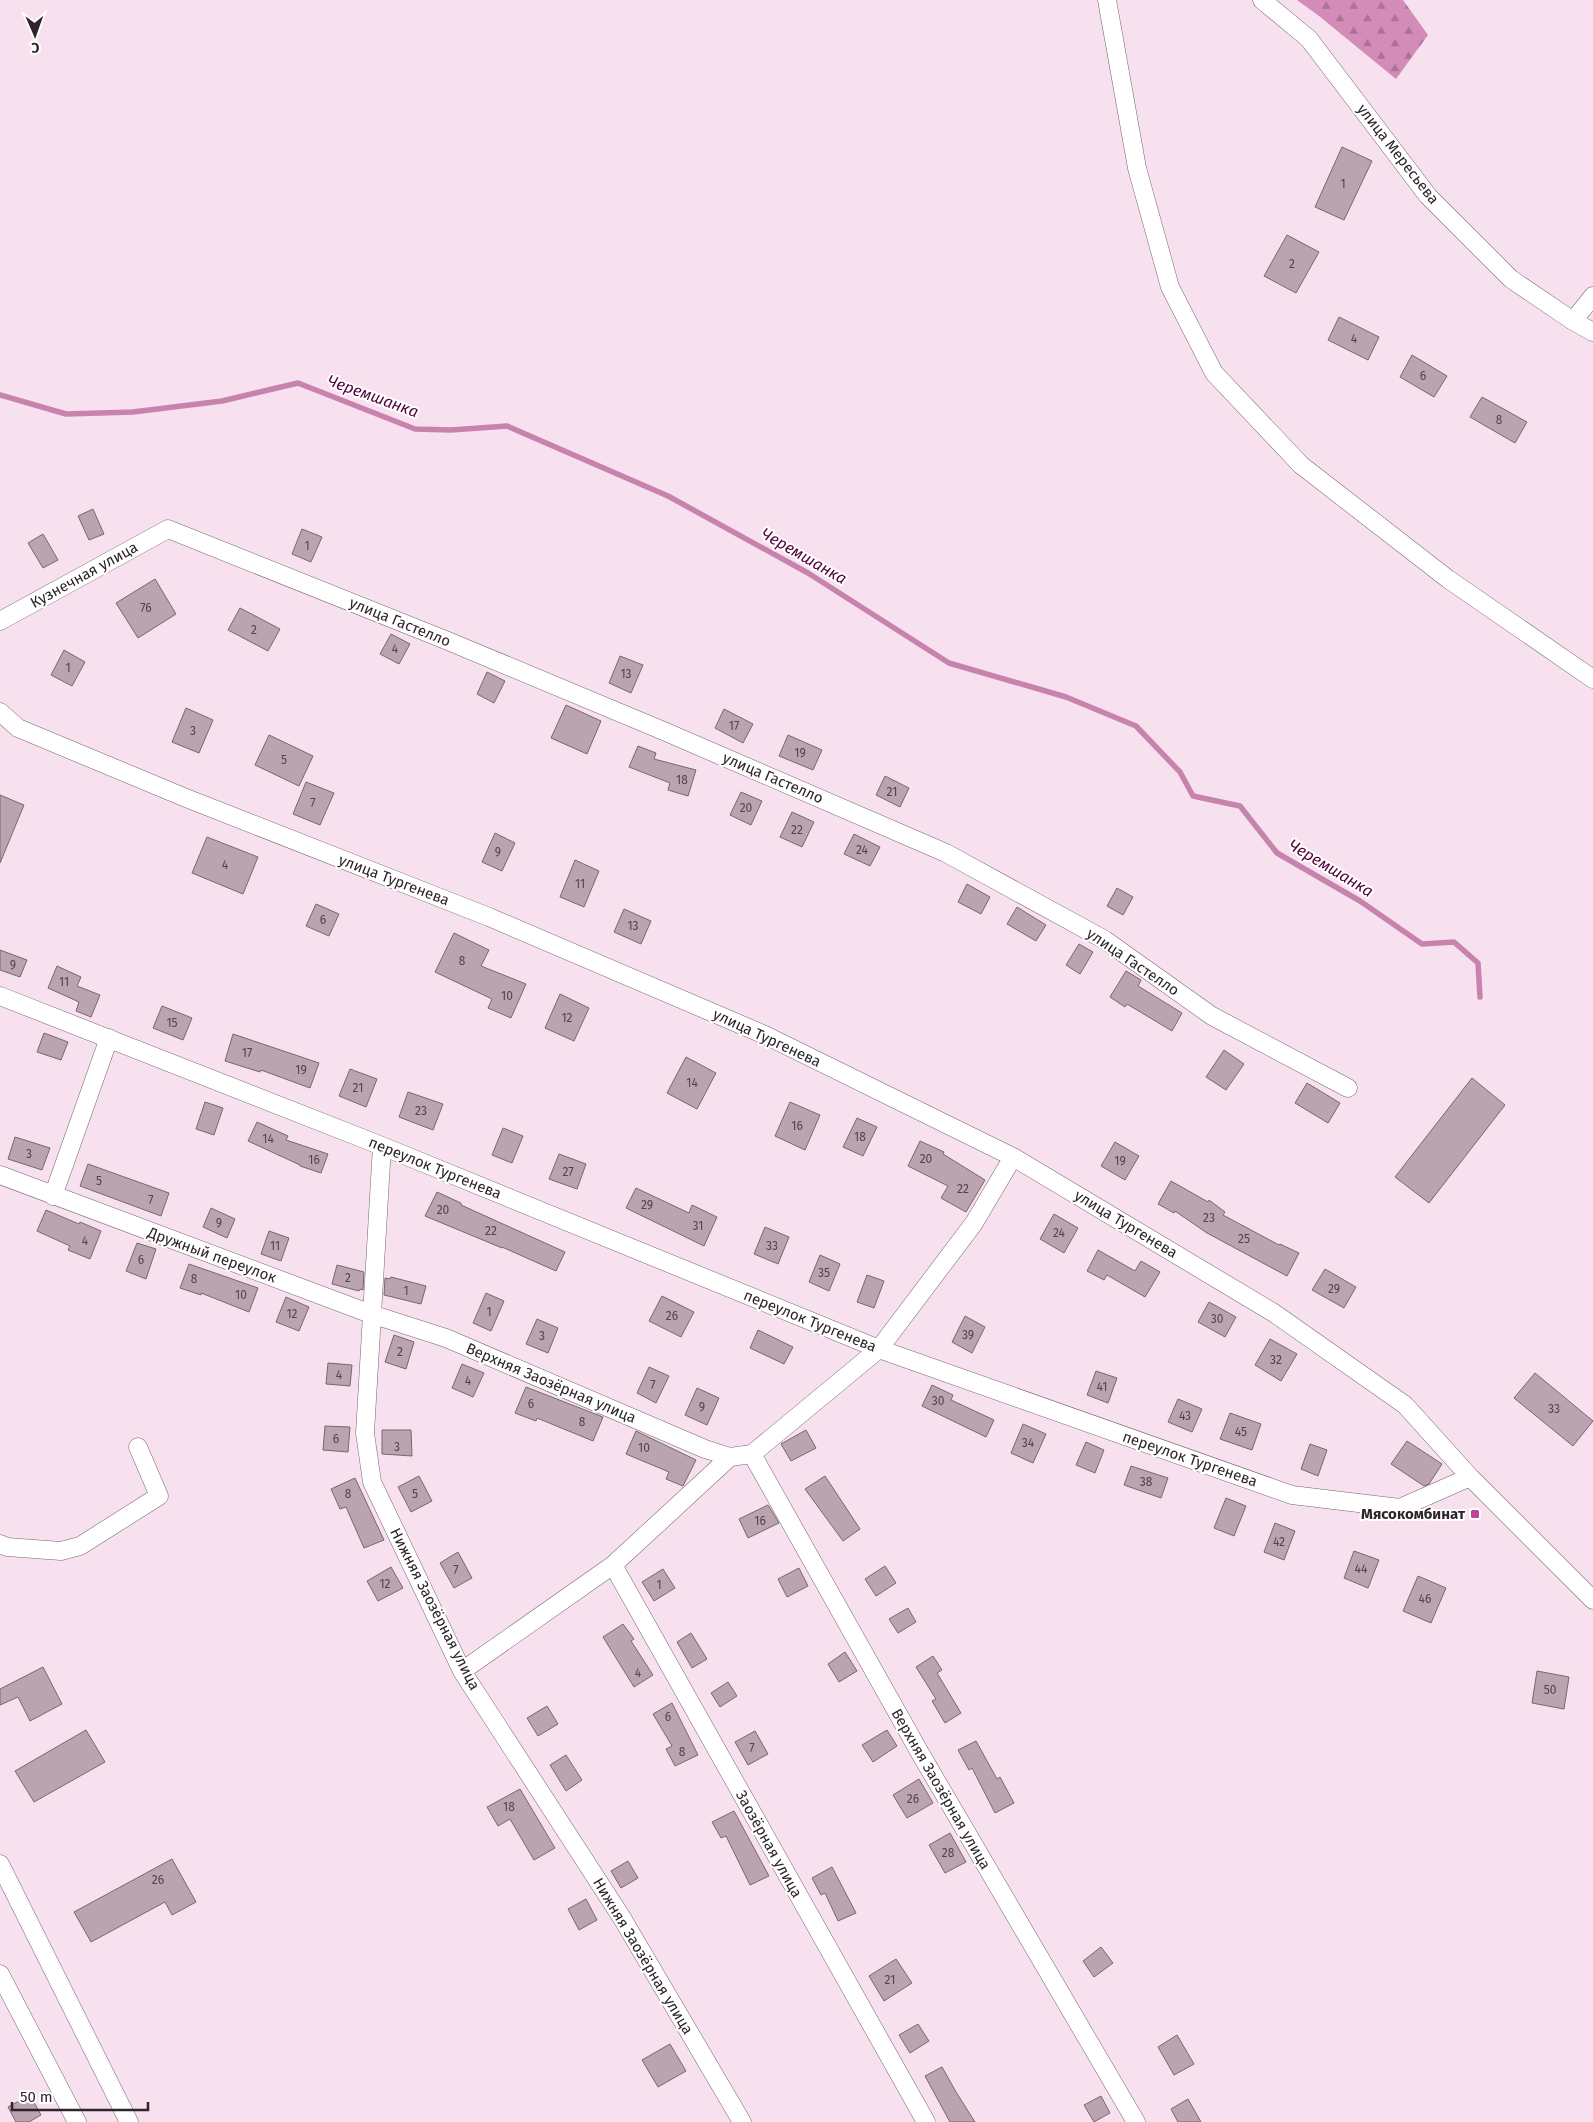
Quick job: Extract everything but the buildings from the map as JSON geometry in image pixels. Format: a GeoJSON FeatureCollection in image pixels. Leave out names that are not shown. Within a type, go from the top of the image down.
{"type":"FeatureCollection","features":[{"type":"Feature","properties":{"kind":"street"},"geometry":{"type":"LineString","coordinates":[[1107,0],[1137,168],[1170,288],[1214,373],[1301,465],[1448,579],[1593,679]]}},
{"type":"Feature","properties":{"kind":"street","name":"улица Мересьева"},"geometry":{"type":"LineString","coordinates":[[1262,0],[1309,39],[1428,196],[1511,279],[1573,321],[1593,332]]}},
{"type":"Feature","properties":{"kind":"street"},"geometry":{"type":"LineString","coordinates":[[1573,321],[1593,296]]}},
{"type":"Feature","properties":{"kind":"street","name":"Кузнечная улица"},"geometry":{"type":"LineString","coordinates":[[0,621],[168,529]]}},
{"type":"Feature","properties":{"kind":"street","name":"улица Гастелло"},"geometry":{"type":"LineString","coordinates":[[168,529],[448,641],[666,732],[946,853],[1105,940],[1212,1016],[1348,1088]]}},
{"type":"Feature","properties":{"kind":"street","name":"улица Тургенева"},"geometry":{"type":"LineString","coordinates":[[0,712],[18,728],[186,798],[489,917],[765,1035],[1013,1157],[1289,1324],[1405,1405],[1470,1477]]}},
{"type":"Feature","properties":{"kind":"street","name":"переулок Тургенева"},"geometry":{"type":"LineString","coordinates":[[0,996],[382,1146],[879,1349],[1292,1495],[1400,1508],[1470,1477]]}},
{"type":"Feature","properties":{"kind":"street"},"geometry":{"type":"LineString","coordinates":[[53,1196],[109,1038]]}},
{"type":"Feature","properties":{"kind":"street","name":"Нижняя Заозёрная улица"},"geometry":{"type":"LineString","coordinates":[[382,1146],[365,1433],[372,1482],[462,1671],[622,1918],[742,2122]]}},
{"type":"Feature","properties":{"kind":"street"},"geometry":{"type":"LineString","coordinates":[[462,1671],[613,1565],[730,1457],[752,1454],[879,1349],[974,1223],[1013,1157]]}},
{"type":"Feature","properties":{"kind":"street","name":"Дружный переулок"},"geometry":{"type":"LineString","coordinates":[[0,1175],[371,1314]]}},
{"type":"Feature","properties":{"kind":"street","name":"Верхняя Заозёрная улица"},"geometry":{"type":"LineString","coordinates":[[371,1314],[446,1338],[696,1446],[730,1457]]}},
{"type":"Feature","properties":{"kind":"street"},"geometry":{"type":"LineString","coordinates":[[0,1544],[6,1547],[61,1551],[80,1546],[160,1496],[138,1447]]}},
{"type":"Feature","properties":{"kind":"street","name":"Верхняя Заозёрная улица"},"geometry":{"type":"LineString","coordinates":[[752,1454],[920,1753],[1136,2122]]}},
{"type":"Feature","properties":{"kind":"street"},"geometry":{"type":"LineString","coordinates":[[1470,1477],[1593,1600]]}},
{"type":"Feature","properties":{"kind":"street","name":"Заозёрная улица"},"geometry":{"type":"LineString","coordinates":[[613,1565],[926,2122]]}},
{"type":"Feature","properties":{"kind":"street"},"geometry":{"type":"LineString","coordinates":[[0,1864],[129,2122]]}},
{"type":"Feature","properties":{"kind":"street"},"geometry":{"type":"LineString","coordinates":[[0,1974],[77,2122]]}},
{"type":"Feature","properties":{"kind":"green space"},"geometry":{"type":"Polygon","coordinates":[[[1297,0],[1403,0],[1428,35],[1396,79],[1297,0]]]}},
{"type":"Feature","properties":{"kind":"waterway","name":"Черемшанка"},"geometry":{"type":"LineString","coordinates":[[0,395],[66,414],[133,412],[222,401],[298,383],[415,429],[451,430],[507,426],[668,496],[808,573],[949,663],[1066,697],[1136,726],[1180,772],[1193,796],[1240,806],[1277,853],[1360,901],[1422,944],[1454,942],[1478,963],[1480,997]]}},
{"type":"Feature","properties":{"kind":"place","name":"Мясокомбинат"},"geometry":{"type":"Point","coordinates":[1475,1514]}}]}
